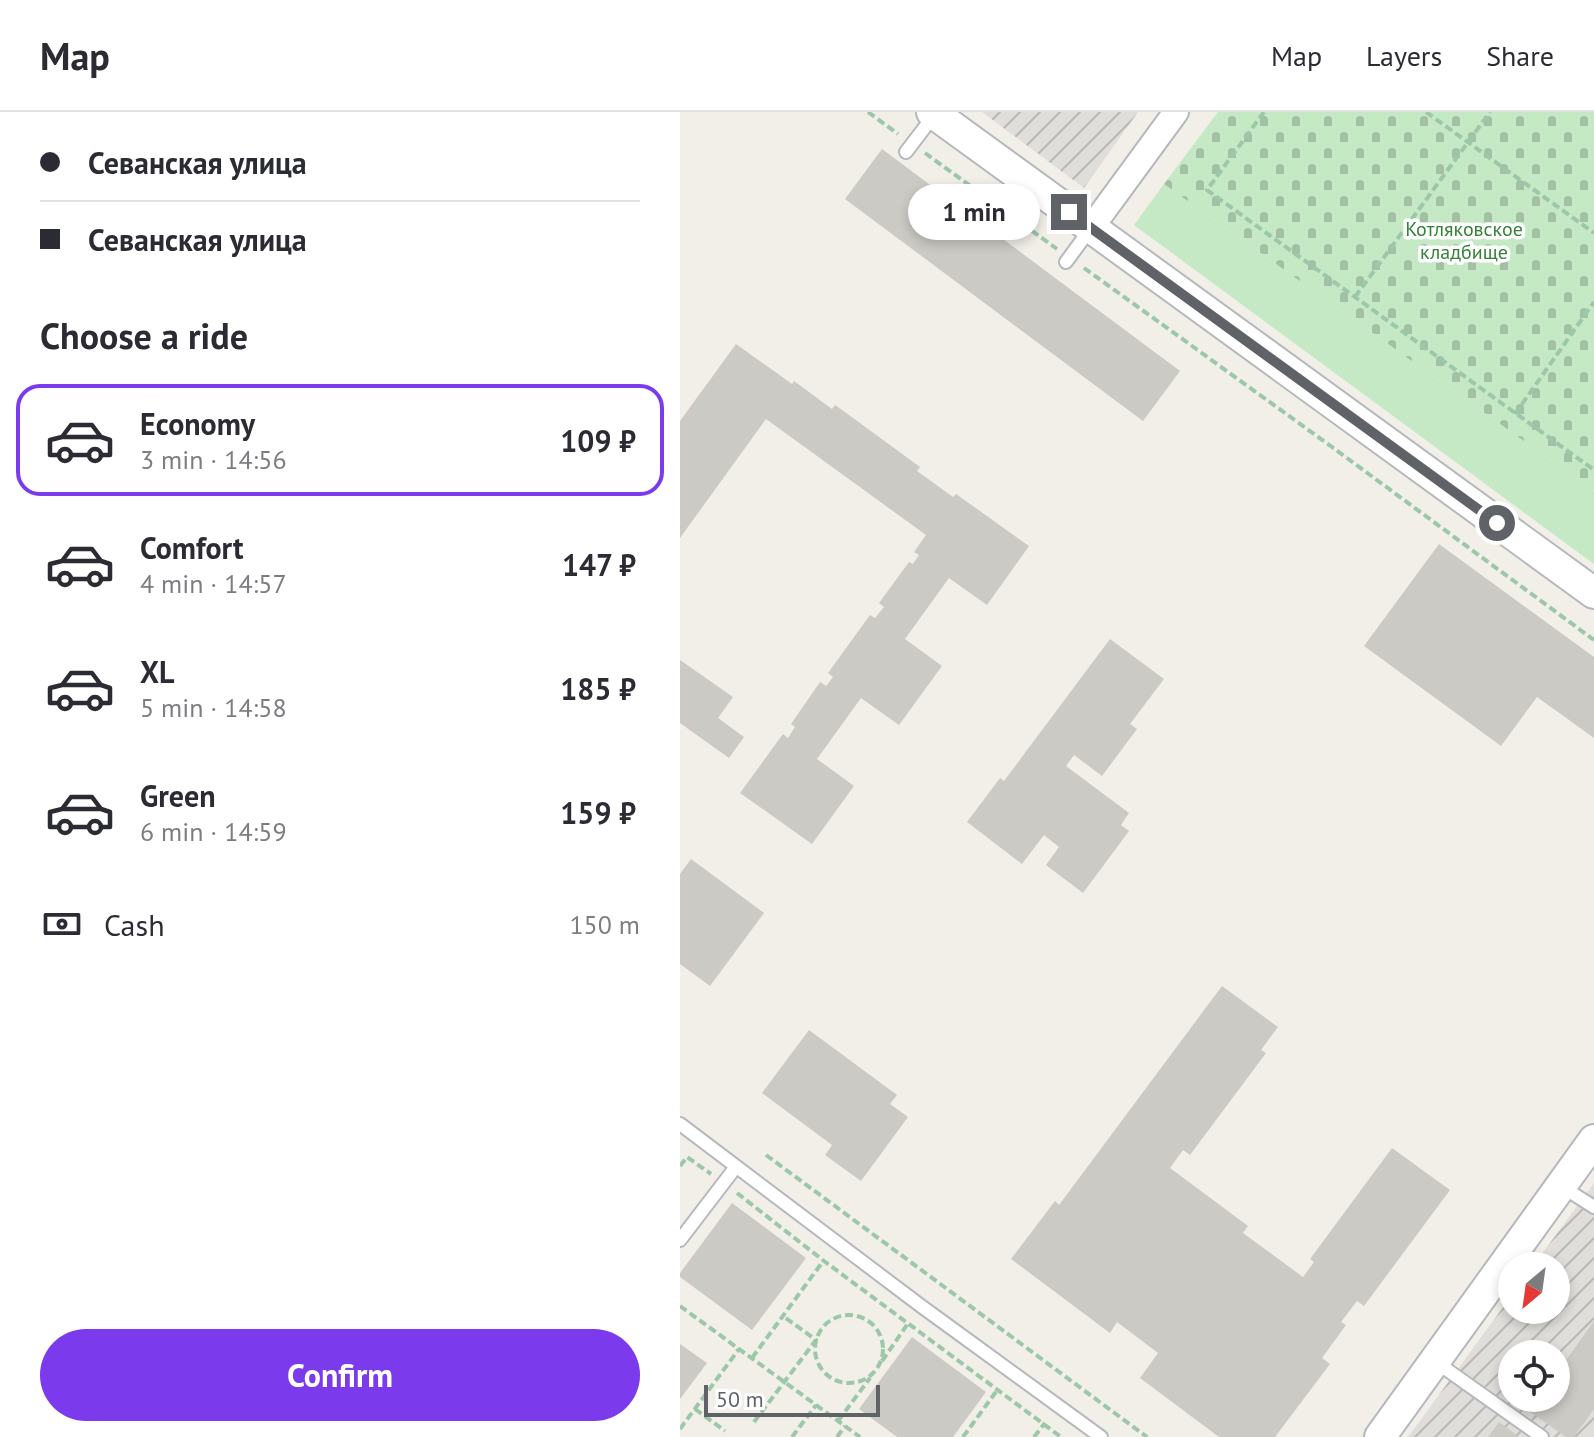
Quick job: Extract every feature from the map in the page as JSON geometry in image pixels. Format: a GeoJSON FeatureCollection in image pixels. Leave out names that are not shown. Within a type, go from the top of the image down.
{"type":"FeatureCollection","features":[{"type":"Feature","properties":{"kind":"street"},"geometry":{"type":"LineString","coordinates":[[1091,228],[1176,112]]}},
{"type":"Feature","properties":{"kind":"street"},"geometry":{"type":"LineString","coordinates":[[933,113],[1594,593]]}},
{"type":"Feature","properties":{"kind":"street"},"geometry":{"type":"LineString","coordinates":[[1380,1437],[1594,1140]]}},
{"type":"Feature","properties":{"kind":"lane"},"geometry":{"type":"LineString","coordinates":[[909,148],[933,113]]}},
{"type":"Feature","properties":{"kind":"lane"},"geometry":{"type":"LineString","coordinates":[[1068,260],[1091,228]]}},
{"type":"Feature","properties":{"kind":"lane"},"geometry":{"type":"LineString","coordinates":[[680,1124],[735,1168],[1101,1437]]}},
{"type":"Feature","properties":{"kind":"lane"},"geometry":{"type":"LineString","coordinates":[[680,1240],[735,1168]]}},
{"type":"Feature","properties":{"kind":"lane"},"geometry":{"type":"LineString","coordinates":[[1561,1186],[1594,1207]]}},
{"type":"Feature","properties":{"kind":"lane"},"geometry":{"type":"LineString","coordinates":[[1436,1362],[1542,1437]]}},
{"type":"Feature","properties":{"kind":"path"},"geometry":{"type":"LineString","coordinates":[[868,112],[909,148],[1332,447],[1594,640]]}},
{"type":"Feature","properties":{"kind":"path"},"geometry":{"type":"LineString","coordinates":[[1264,112],[1207,190],[1594,470]]}},
{"type":"Feature","properties":{"kind":"path"},"geometry":{"type":"LineString","coordinates":[[1426,112],[1594,233]]}},
{"type":"Feature","properties":{"kind":"path"},"geometry":{"type":"LineString","coordinates":[[1355,297],[1490,112]]}},
{"type":"Feature","properties":{"kind":"path"},"geometry":{"type":"LineString","coordinates":[[1515,414],[1594,302]]}},
{"type":"Feature","properties":{"kind":"path"},"geometry":{"type":"LineString","coordinates":[[766,1155],[1147,1437]]}},
{"type":"Feature","properties":{"kind":"path"},"geometry":{"type":"LineString","coordinates":[[680,1166],[687,1157],[724,1183],[1061,1437]]}},
{"type":"Feature","properties":{"kind":"path"},"geometry":{"type":"LineString","coordinates":[[752,1358],[837,1243]]}},
{"type":"Feature","properties":{"kind":"path"},"geometry":{"type":"LineString","coordinates":[[680,1306],[860,1437]]}},
{"type":"Feature","properties":{"kind":"path"},"geometry":{"type":"LineString","coordinates":[[838,1421],[921,1306]]}},
{"type":"Feature","properties":{"kind":"path"},"geometry":{"type":"LineString","coordinates":[[783,1316],[816,1340]]}},
{"type":"Feature","properties":{"kind":"path"},"geometry":{"type":"LineString","coordinates":[[754,1422],[828,1322],[838,1317],[860,1317],[877,1331],[883,1351],[876,1370],[860,1381],[840,1382],[823,1371],[817,1361],[816,1340]]}},
{"type":"Feature","properties":{"kind":"path"},"geometry":{"type":"LineString","coordinates":[[680,1429],[739,1349]]}},
{"type":"Feature","properties":{"kind":"path"},"geometry":{"type":"LineString","coordinates":[[973,1437],[965,1434],[998,1389]]}},
{"type":"Feature","properties":{"kind":"path"},"geometry":{"type":"LineString","coordinates":[[792,1437],[816,1405]]}},
{"type":"Feature","properties":{"kind":"path"},"geometry":{"type":"LineString","coordinates":[[695,1409],[725,1431]]}},
{"type":"Feature","properties":{"kind":"path"},"geometry":{"type":"LineString","coordinates":[[837,1437],[845,1426]]}},
{"type":"Feature","properties":{"kind":"shaded area"},"geometry":{"type":"Polygon","coordinates":[[[982,112],[1138,112],[1084,188],[982,112]]]}},
{"type":"Feature","properties":{"kind":"shaded area"},"geometry":{"type":"Polygon","coordinates":[[[1594,1183],[1594,1437],[1408,1437],[1498,1314],[1498,1324],[1570,1324],[1570,1252],[1543,1252],[1594,1183]]]}},
{"type":"Feature","properties":{"kind":"green space","name":"Котляковское кладбище"},"geometry":{"type":"Polygon","coordinates":[[[1218,112],[1594,112],[1594,491],[1164,184],[1218,112]]]}},
{"type":"Feature","properties":{"kind":"green space"},"geometry":{"type":"Polygon","coordinates":[[[1164,184],[1594,491],[1594,564],[1134,225],[1164,184]]]}},
{"type":"Feature","properties":{"kind":"building"},"geometry":{"type":"Polygon","coordinates":[[[882,149],[1180,371],[1143,421],[845,199],[882,149]]]}},
{"type":"Feature","properties":{"kind":"building"},"geometry":{"type":"Polygon","coordinates":[[[736,344],[832,409],[835,405],[838,407],[920,467],[917,471],[953,497],[956,494],[1029,546],[987,605],[949,578],[905,639],[942,666],[899,725],[861,698],[817,759],[854,786],[812,844],[740,793],[783,734],[788,738],[795,727],[791,724],[820,682],[826,686],[833,677],[828,673],[870,615],[875,618],[884,607],[879,603],[909,562],[913,564],[919,555],[914,552],[926,535],[766,419],[680,538],[680,421],[736,344]]]}},
{"type":"Feature","properties":{"kind":"building"},"geometry":{"type":"Polygon","coordinates":[[[1439,544],[1594,657],[1594,738],[1537,697],[1501,746],[1364,646],[1439,544]]]}},
{"type":"Feature","properties":{"kind":"building"},"geometry":{"type":"Polygon","coordinates":[[[1110,639],[1164,679],[1130,724],[1137,729],[1102,776],[1074,755],[1066,766],[1129,813],[1121,825],[1129,831],[1083,893],[1046,865],[1059,847],[1044,835],[1022,864],[967,822],[1000,778],[1004,781],[1110,639]]]}},
{"type":"Feature","properties":{"kind":"building"},"geometry":{"type":"Polygon","coordinates":[[[680,660],[733,697],[718,718],[744,737],[729,758],[680,723],[680,660]]]}},
{"type":"Feature","properties":{"kind":"building"},"geometry":{"type":"Polygon","coordinates":[[[691,859],[764,913],[710,986],[680,964],[680,874],[691,859]]]}},
{"type":"Feature","properties":{"kind":"building"},"geometry":{"type":"Polygon","coordinates":[[[1222,986],[1278,1027],[1261,1050],[1266,1053],[1190,1155],[1183,1150],[1170,1168],[1248,1226],[1243,1233],[1303,1277],[1314,1262],[1310,1259],[1392,1148],[1450,1190],[1364,1306],[1357,1301],[1341,1322],[1346,1325],[1322,1358],[1330,1364],[1275,1437],[1219,1437],[1140,1378],[1158,1353],[1117,1322],[1110,1333],[1011,1259],[1055,1201],[1059,1205],[1222,986]]]}},
{"type":"Feature","properties":{"kind":"building"},"geometry":{"type":"Polygon","coordinates":[[[809,1030],[897,1095],[890,1104],[908,1117],[861,1181],[825,1155],[832,1145],[762,1093],[809,1030]]]}},
{"type":"Feature","properties":{"kind":"building"},"geometry":{"type":"Polygon","coordinates":[[[732,1203],[806,1258],[752,1330],[680,1277],[732,1203]]]}},
{"type":"Feature","properties":{"kind":"building"},"geometry":{"type":"Polygon","coordinates":[[[1594,1321],[1594,1409],[1574,1437],[1566,1437],[1530,1412],[1570,1412],[1570,1354],[1594,1321]]]}},
{"type":"Feature","properties":{"kind":"building"},"geometry":{"type":"Polygon","coordinates":[[[912,1337],[986,1392],[953,1437],[897,1437],[859,1409],[912,1337]]]}},
{"type":"Feature","properties":{"kind":"building"},"geometry":{"type":"Polygon","coordinates":[[[680,1344],[707,1363],[680,1399],[680,1344]]]}},
{"type":"Feature","properties":{"kind":"building"},"geometry":{"type":"Polygon","coordinates":[[[1499,1422],[1514,1433],[1519,1437],[1488,1437],[1499,1422]]]}},
{"type":"Feature","properties":{"kind":"route"},"geometry":{"type":"LineString","coordinates":[[1069,212],[1497,523]]}}]}
